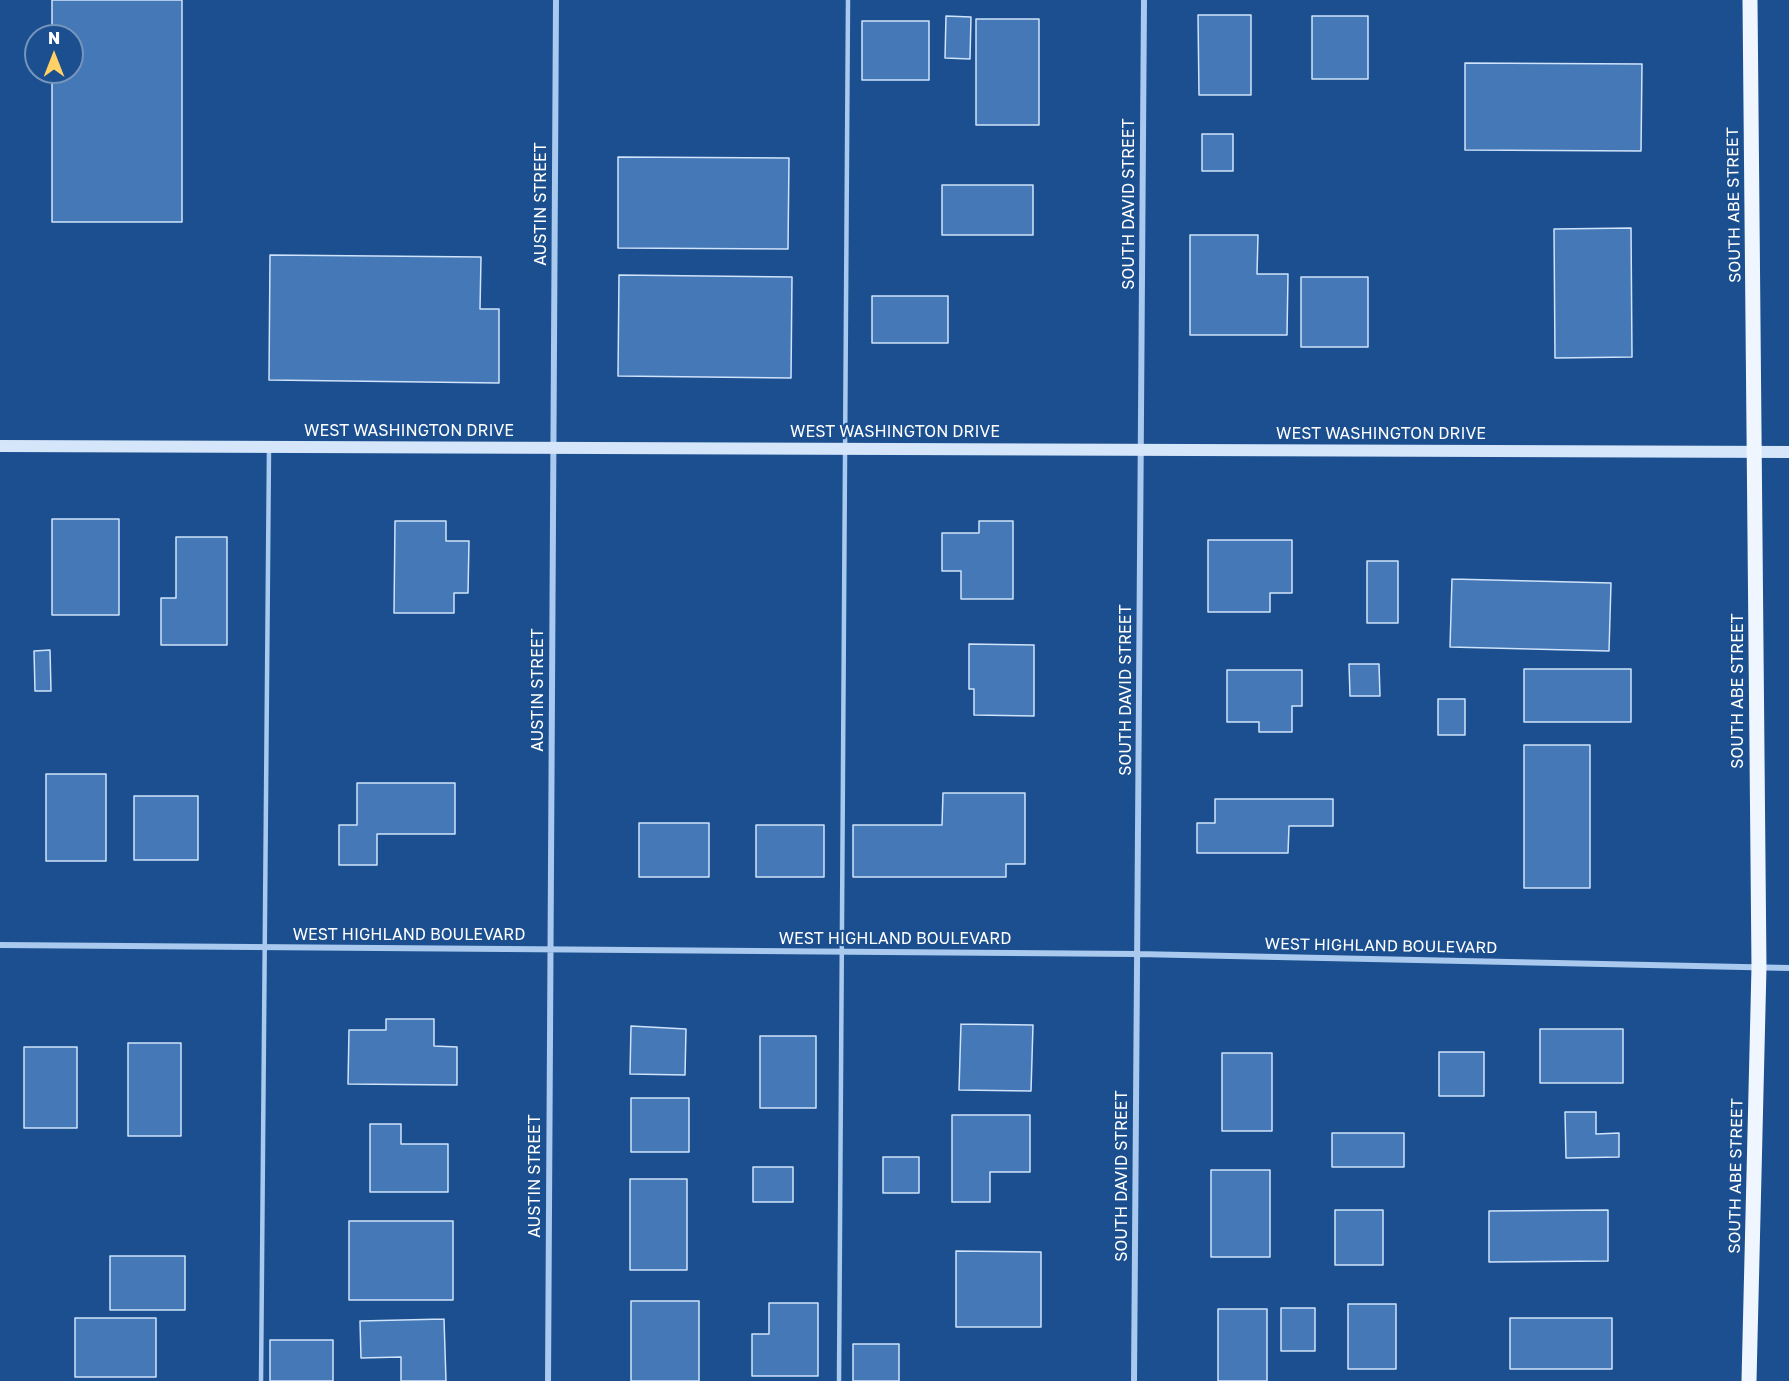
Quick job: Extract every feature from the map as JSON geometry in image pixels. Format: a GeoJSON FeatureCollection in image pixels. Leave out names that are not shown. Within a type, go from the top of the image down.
{"type":"FeatureCollection","features":[{"type":"Feature","properties":{"kind":"main road","name":"SOUTH ABE STREET"},"geometry":{"type":"LineString","coordinates":[[1749,1381],[1759,967],[1750,0]]}},
{"type":"Feature","properties":{"kind":"street","name":"AUSTIN STREET"},"geometry":{"type":"LineString","coordinates":[[548,1381],[556,0]]}},
{"type":"Feature","properties":{"kind":"street","name":"SOUTH DAVID STREET"},"geometry":{"type":"LineString","coordinates":[[1134,1381],[1144,0]]}},
{"type":"Feature","properties":{"kind":"street","name":"WEST WASHINGTON DRIVE"},"geometry":{"type":"LineString","coordinates":[[0,446],[1789,452]]}},
{"type":"Feature","properties":{"kind":"street","name":"WEST HIGHLAND BOULEVARD"},"geometry":{"type":"LineString","coordinates":[[0,945],[1137,954],[1789,968]]}},
{"type":"Feature","properties":{"kind":"lane"},"geometry":{"type":"LineString","coordinates":[[839,1381],[848,0]]}},
{"type":"Feature","properties":{"kind":"lane"},"geometry":{"type":"LineString","coordinates":[[261,1381],[269,447]]}},
{"type":"Feature","properties":{"kind":"building"},"geometry":{"type":"Polygon","coordinates":[[[52,0],[182,0],[182,222],[52,222],[52,84],[84,84],[84,24],[52,24],[52,0]]]}},
{"type":"Feature","properties":{"kind":"building"},"geometry":{"type":"Polygon","coordinates":[[[1198,15],[1251,15],[1251,95],[1199,95],[1198,15]]]}},
{"type":"Feature","properties":{"kind":"building"},"geometry":{"type":"Polygon","coordinates":[[[946,16],[971,17],[970,59],[945,58],[946,16]]]}},
{"type":"Feature","properties":{"kind":"building"},"geometry":{"type":"Polygon","coordinates":[[[1312,16],[1368,16],[1368,79],[1312,79],[1312,16]]]}},
{"type":"Feature","properties":{"kind":"building"},"geometry":{"type":"Polygon","coordinates":[[[976,19],[1039,19],[1039,125],[976,125],[976,19]]]}},
{"type":"Feature","properties":{"kind":"building"},"geometry":{"type":"Polygon","coordinates":[[[862,21],[929,21],[929,80],[862,80],[862,21]]]}},
{"type":"Feature","properties":{"kind":"building"},"geometry":{"type":"Polygon","coordinates":[[[1465,63],[1642,64],[1641,151],[1465,150],[1465,63]]]}},
{"type":"Feature","properties":{"kind":"building"},"geometry":{"type":"Polygon","coordinates":[[[1202,134],[1233,134],[1233,171],[1202,171],[1202,134]]]}},
{"type":"Feature","properties":{"kind":"building"},"geometry":{"type":"Polygon","coordinates":[[[618,157],[789,158],[788,249],[618,248],[618,157]]]}},
{"type":"Feature","properties":{"kind":"building"},"geometry":{"type":"Polygon","coordinates":[[[942,185],[1033,185],[1033,235],[942,235],[942,185]]]}},
{"type":"Feature","properties":{"kind":"building"},"geometry":{"type":"Polygon","coordinates":[[[1631,228],[1632,357],[1555,358],[1554,229],[1631,228]]]}},
{"type":"Feature","properties":{"kind":"building"},"geometry":{"type":"Polygon","coordinates":[[[1190,235],[1258,235],[1257,274],[1288,274],[1287,335],[1190,335],[1190,235]]]}},
{"type":"Feature","properties":{"kind":"building"},"geometry":{"type":"Polygon","coordinates":[[[270,255],[481,257],[480,309],[499,309],[499,383],[269,380],[270,255]]]}},
{"type":"Feature","properties":{"kind":"building"},"geometry":{"type":"Polygon","coordinates":[[[619,275],[792,277],[791,378],[618,376],[619,275]]]}},
{"type":"Feature","properties":{"kind":"building"},"geometry":{"type":"Polygon","coordinates":[[[1301,277],[1368,277],[1368,347],[1301,347],[1301,277]]]}},
{"type":"Feature","properties":{"kind":"building"},"geometry":{"type":"Polygon","coordinates":[[[872,296],[948,296],[948,343],[872,343],[872,296]]]}},
{"type":"Feature","properties":{"kind":"building"},"geometry":{"type":"Polygon","coordinates":[[[52,519],[119,519],[119,615],[52,615],[52,519]]]}},
{"type":"Feature","properties":{"kind":"building"},"geometry":{"type":"Polygon","coordinates":[[[395,521],[446,521],[446,541],[469,541],[468,593],[454,593],[454,613],[394,613],[395,521]]]}},
{"type":"Feature","properties":{"kind":"building"},"geometry":{"type":"Polygon","coordinates":[[[979,521],[1013,521],[1013,599],[961,599],[961,571],[942,571],[942,533],[979,533],[979,521]]]}},
{"type":"Feature","properties":{"kind":"building"},"geometry":{"type":"Polygon","coordinates":[[[176,537],[227,537],[227,645],[161,645],[161,598],[176,598],[176,537]]]}},
{"type":"Feature","properties":{"kind":"building"},"geometry":{"type":"Polygon","coordinates":[[[1208,540],[1292,540],[1292,593],[1270,593],[1270,612],[1208,612],[1208,540]]]}},
{"type":"Feature","properties":{"kind":"building"},"geometry":{"type":"Polygon","coordinates":[[[1367,561],[1398,561],[1398,623],[1367,623],[1367,561]]]}},
{"type":"Feature","properties":{"kind":"building"},"geometry":{"type":"Polygon","coordinates":[[[1452,579],[1611,583],[1609,651],[1450,647],[1452,579]]]}},
{"type":"Feature","properties":{"kind":"building"},"geometry":{"type":"Polygon","coordinates":[[[969,644],[1034,645],[1034,716],[974,715],[974,689],[969,689],[969,644]]]}},
{"type":"Feature","properties":{"kind":"building"},"geometry":{"type":"Polygon","coordinates":[[[50,650],[51,691],[35,691],[34,651],[50,650]]]}},
{"type":"Feature","properties":{"kind":"building"},"geometry":{"type":"Polygon","coordinates":[[[1349,664],[1379,664],[1380,696],[1350,696],[1349,664]]]}},
{"type":"Feature","properties":{"kind":"building"},"geometry":{"type":"Polygon","coordinates":[[[1524,669],[1631,669],[1631,722],[1524,722],[1524,669]]]}},
{"type":"Feature","properties":{"kind":"building"},"geometry":{"type":"Polygon","coordinates":[[[1227,670],[1302,670],[1302,706],[1292,706],[1292,732],[1259,732],[1259,722],[1227,722],[1227,670]]]}},
{"type":"Feature","properties":{"kind":"building"},"geometry":{"type":"Polygon","coordinates":[[[1438,699],[1465,699],[1465,735],[1438,735],[1438,699]]]}},
{"type":"Feature","properties":{"kind":"building"},"geometry":{"type":"Polygon","coordinates":[[[1524,745],[1590,745],[1590,888],[1524,888],[1524,745]]]}},
{"type":"Feature","properties":{"kind":"building"},"geometry":{"type":"Polygon","coordinates":[[[46,774],[106,774],[106,861],[46,861],[46,774]]]}},
{"type":"Feature","properties":{"kind":"building"},"geometry":{"type":"Polygon","coordinates":[[[357,783],[455,783],[455,834],[377,834],[377,865],[339,865],[339,825],[357,825],[357,783]]]}},
{"type":"Feature","properties":{"kind":"building"},"geometry":{"type":"Polygon","coordinates":[[[943,793],[1025,793],[1025,864],[1006,864],[1006,877],[853,877],[853,825],[942,825],[943,793]]]}},
{"type":"Feature","properties":{"kind":"building"},"geometry":{"type":"Polygon","coordinates":[[[134,796],[198,796],[198,860],[134,860],[134,796]]]}},
{"type":"Feature","properties":{"kind":"building"},"geometry":{"type":"Polygon","coordinates":[[[1215,799],[1333,799],[1333,826],[1289,826],[1288,853],[1197,853],[1197,823],[1215,823],[1215,799]]]}},
{"type":"Feature","properties":{"kind":"building"},"geometry":{"type":"Polygon","coordinates":[[[639,823],[709,823],[709,877],[639,877],[639,823]]]}},
{"type":"Feature","properties":{"kind":"building"},"geometry":{"type":"Polygon","coordinates":[[[756,825],[824,825],[824,877],[756,877],[756,825]]]}},
{"type":"Feature","properties":{"kind":"building"},"geometry":{"type":"Polygon","coordinates":[[[386,1019],[434,1019],[434,1046],[457,1047],[457,1085],[348,1084],[349,1030],[386,1030],[386,1019]]]}},
{"type":"Feature","properties":{"kind":"building"},"geometry":{"type":"Polygon","coordinates":[[[961,1024],[1033,1025],[1031,1091],[959,1090],[961,1024]]]}},
{"type":"Feature","properties":{"kind":"building"},"geometry":{"type":"Polygon","coordinates":[[[631,1026],[686,1029],[685,1075],[630,1074],[631,1026]]]}},
{"type":"Feature","properties":{"kind":"building"},"geometry":{"type":"Polygon","coordinates":[[[1540,1029],[1623,1029],[1623,1083],[1540,1083],[1540,1029]]]}},
{"type":"Feature","properties":{"kind":"building"},"geometry":{"type":"Polygon","coordinates":[[[760,1036],[816,1036],[816,1108],[760,1108],[760,1036]]]}},
{"type":"Feature","properties":{"kind":"building"},"geometry":{"type":"Polygon","coordinates":[[[128,1043],[181,1043],[181,1136],[128,1136],[128,1043]]]}},
{"type":"Feature","properties":{"kind":"building"},"geometry":{"type":"Polygon","coordinates":[[[24,1047],[77,1047],[77,1128],[24,1128],[24,1047]]]}},
{"type":"Feature","properties":{"kind":"building"},"geometry":{"type":"Polygon","coordinates":[[[1439,1052],[1484,1052],[1484,1096],[1439,1096],[1439,1052]]]}},
{"type":"Feature","properties":{"kind":"building"},"geometry":{"type":"Polygon","coordinates":[[[1222,1053],[1272,1053],[1272,1131],[1222,1131],[1222,1053]]]}},
{"type":"Feature","properties":{"kind":"building"},"geometry":{"type":"Polygon","coordinates":[[[631,1098],[689,1098],[689,1152],[631,1152],[631,1098]]]}},
{"type":"Feature","properties":{"kind":"building"},"geometry":{"type":"Polygon","coordinates":[[[1565,1112],[1596,1112],[1596,1134],[1619,1133],[1619,1157],[1566,1158],[1565,1112]]]}},
{"type":"Feature","properties":{"kind":"building"},"geometry":{"type":"Polygon","coordinates":[[[952,1115],[1030,1115],[1030,1172],[990,1172],[990,1202],[952,1202],[952,1115]]]}},
{"type":"Feature","properties":{"kind":"building"},"geometry":{"type":"Polygon","coordinates":[[[370,1124],[401,1124],[401,1144],[448,1144],[448,1192],[370,1192],[370,1124]]]}},
{"type":"Feature","properties":{"kind":"building"},"geometry":{"type":"Polygon","coordinates":[[[1332,1133],[1404,1133],[1404,1167],[1332,1167],[1332,1133]]]}},
{"type":"Feature","properties":{"kind":"building"},"geometry":{"type":"Polygon","coordinates":[[[883,1157],[919,1157],[919,1193],[883,1193],[883,1157]]]}},
{"type":"Feature","properties":{"kind":"building"},"geometry":{"type":"Polygon","coordinates":[[[753,1167],[793,1167],[793,1202],[753,1202],[753,1167]]]}},
{"type":"Feature","properties":{"kind":"building"},"geometry":{"type":"Polygon","coordinates":[[[1211,1170],[1270,1170],[1270,1257],[1211,1257],[1211,1170]]]}},
{"type":"Feature","properties":{"kind":"building"},"geometry":{"type":"Polygon","coordinates":[[[630,1179],[687,1179],[687,1270],[630,1270],[630,1179]]]}},
{"type":"Feature","properties":{"kind":"building"},"geometry":{"type":"Polygon","coordinates":[[[1335,1210],[1383,1210],[1383,1265],[1335,1265],[1335,1210]]]}},
{"type":"Feature","properties":{"kind":"building"},"geometry":{"type":"Polygon","coordinates":[[[1608,1210],[1608,1261],[1489,1262],[1489,1211],[1608,1210]]]}},
{"type":"Feature","properties":{"kind":"building"},"geometry":{"type":"Polygon","coordinates":[[[349,1221],[453,1221],[453,1300],[349,1300],[349,1221]]]}},
{"type":"Feature","properties":{"kind":"building"},"geometry":{"type":"Polygon","coordinates":[[[956,1251],[1041,1252],[1041,1327],[956,1327],[956,1251]]]}},
{"type":"Feature","properties":{"kind":"building"},"geometry":{"type":"Polygon","coordinates":[[[110,1256],[185,1256],[185,1310],[110,1310],[110,1256]]]}},
{"type":"Feature","properties":{"kind":"building"},"geometry":{"type":"Polygon","coordinates":[[[631,1301],[699,1301],[699,1381],[631,1381],[631,1301]]]}},
{"type":"Feature","properties":{"kind":"building"},"geometry":{"type":"Polygon","coordinates":[[[769,1303],[818,1303],[818,1376],[752,1376],[752,1334],[769,1334],[769,1303]]]}},
{"type":"Feature","properties":{"kind":"building"},"geometry":{"type":"Polygon","coordinates":[[[1348,1304],[1396,1304],[1396,1369],[1348,1369],[1348,1304]]]}},
{"type":"Feature","properties":{"kind":"building"},"geometry":{"type":"Polygon","coordinates":[[[1281,1308],[1315,1308],[1315,1351],[1281,1351],[1281,1308]]]}},
{"type":"Feature","properties":{"kind":"building"},"geometry":{"type":"Polygon","coordinates":[[[1218,1309],[1267,1309],[1267,1381],[1218,1381],[1218,1309]]]}},
{"type":"Feature","properties":{"kind":"building"},"geometry":{"type":"Polygon","coordinates":[[[75,1318],[156,1318],[156,1377],[75,1377],[75,1318]]]}},
{"type":"Feature","properties":{"kind":"building"},"geometry":{"type":"Polygon","coordinates":[[[1510,1318],[1612,1318],[1612,1369],[1510,1369],[1510,1318]]]}},
{"type":"Feature","properties":{"kind":"building"},"geometry":{"type":"Polygon","coordinates":[[[444,1319],[446,1381],[401,1381],[401,1357],[361,1358],[360,1321],[444,1319]]]}},
{"type":"Feature","properties":{"kind":"building"},"geometry":{"type":"Polygon","coordinates":[[[270,1340],[333,1340],[333,1381],[270,1381],[270,1340]]]}},
{"type":"Feature","properties":{"kind":"building"},"geometry":{"type":"Polygon","coordinates":[[[853,1344],[899,1344],[899,1381],[853,1381],[853,1344]]]}}]}
